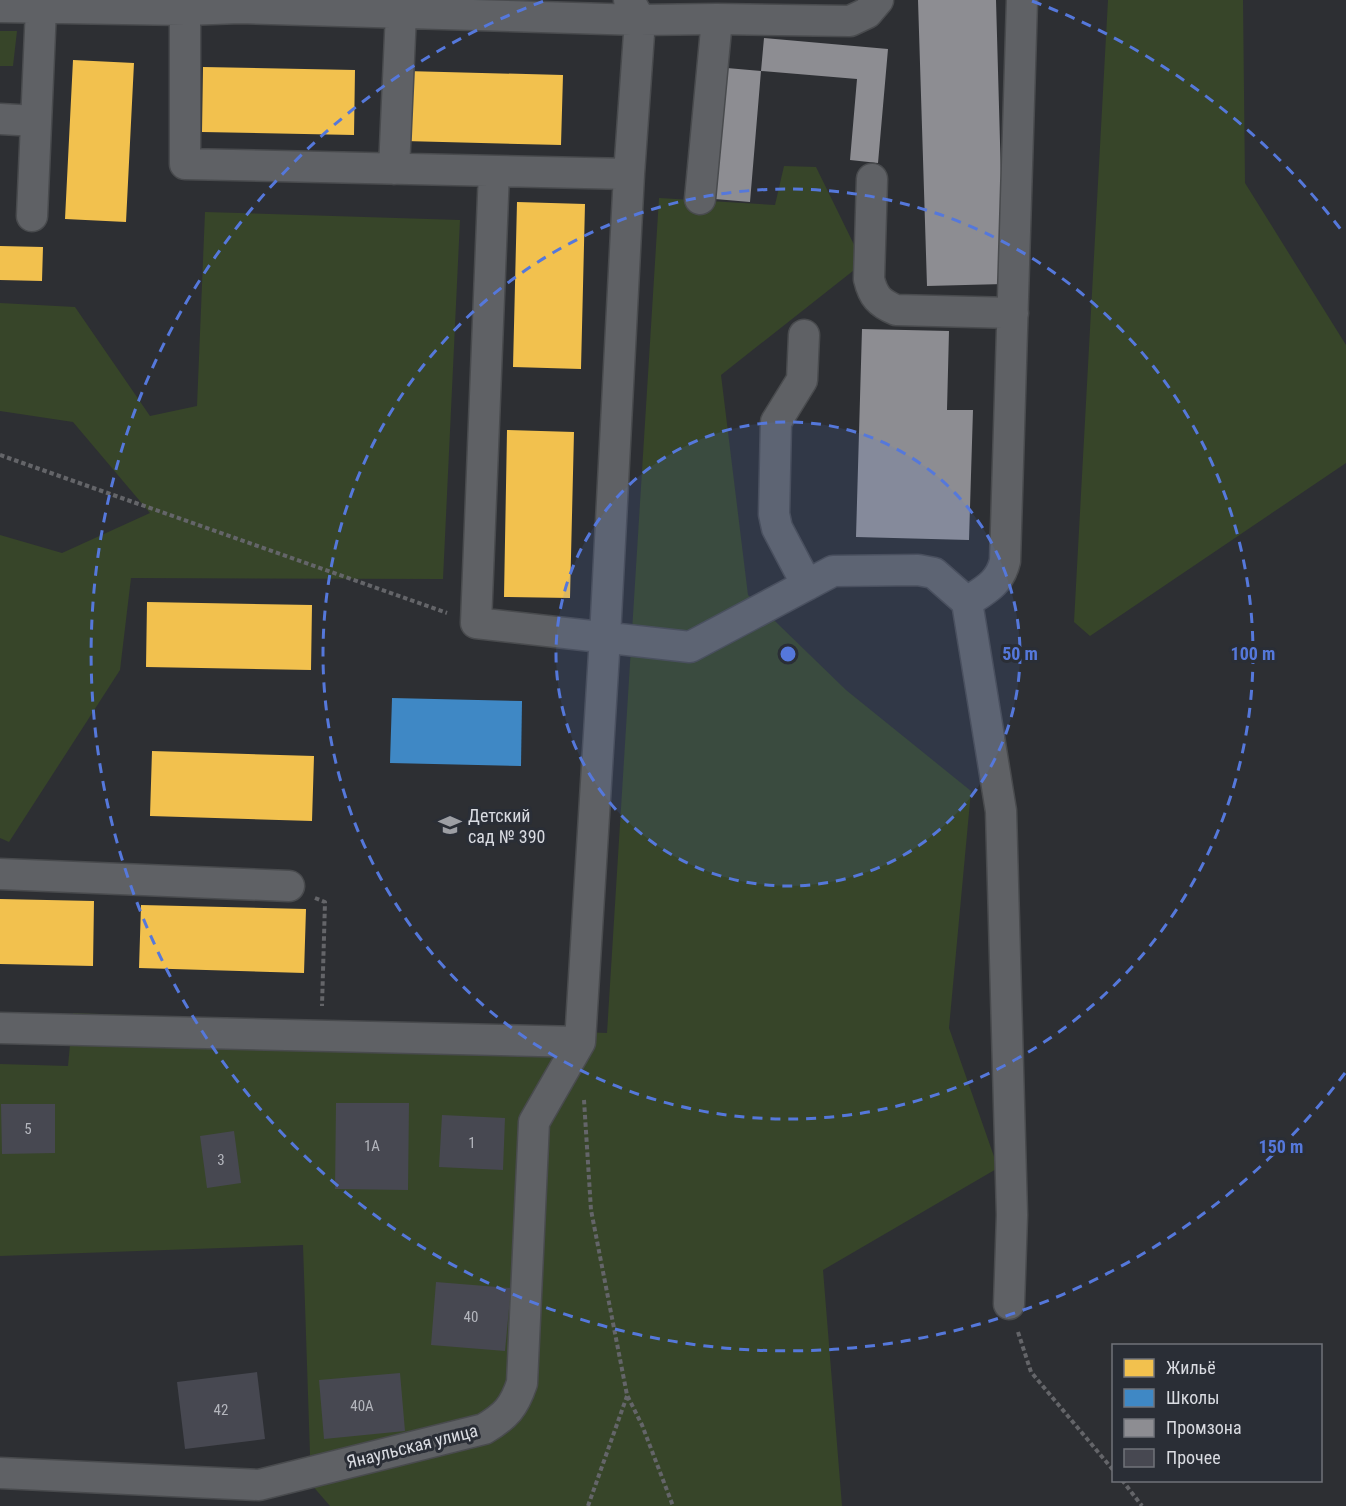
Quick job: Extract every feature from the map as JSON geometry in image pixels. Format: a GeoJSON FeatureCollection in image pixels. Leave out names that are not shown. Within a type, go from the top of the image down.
{"type":"FeatureCollection","features":[{"type":"Feature","properties":{"kind":"street"},"geometry":{"type":"LineString","coordinates":[[0,7],[185,9],[240,4],[401,13],[634,10],[717,19],[850,21],[867,14],[878,0]]}},
{"type":"Feature","properties":{"kind":"street"},"geometry":{"type":"LineString","coordinates":[[967,602],[997,581],[1005,561],[1022,0]]}},
{"type":"Feature","properties":{"kind":"street"},"geometry":{"type":"LineString","coordinates":[[32,216],[41,8]]}},
{"type":"Feature","properties":{"kind":"street"},"geometry":{"type":"LineString","coordinates":[[185,9],[184,164],[629,174]]}},
{"type":"Feature","properties":{"kind":"street"},"geometry":{"type":"LineString","coordinates":[[0,1028],[580,1042],[605,637],[629,174],[634,10]]}},
{"type":"Feature","properties":{"kind":"street"},"geometry":{"type":"LineString","coordinates":[[394,169],[401,13]]}},
{"type":"Feature","properties":{"kind":"street"},"geometry":{"type":"LineString","coordinates":[[700,199],[717,19]]}},
{"type":"Feature","properties":{"kind":"street"},"geometry":{"type":"LineString","coordinates":[[0,119],[36,121]]}},
{"type":"Feature","properties":{"kind":"street"},"geometry":{"type":"LineString","coordinates":[[494,171],[476,623],[690,647],[833,571],[918,570],[934,573],[967,602],[1001,811],[1012,1215],[1009,1304]]}},
{"type":"Feature","properties":{"kind":"street"},"geometry":{"type":"LineString","coordinates":[[872,179],[869,279],[872,293],[883,305],[896,310],[1013,313]]}},
{"type":"Feature","properties":{"kind":"street"},"geometry":{"type":"LineString","coordinates":[[804,335],[802,380],[776,422],[774,507],[777,528],[807,585]]}},
{"type":"Feature","properties":{"kind":"street"},"geometry":{"type":"LineString","coordinates":[[0,874],[289,886]]}},
{"type":"Feature","properties":{"kind":"street","name":"Янаульская улица"},"geometry":{"type":"LineString","coordinates":[[0,1473],[259,1485],[484,1429],[504,1417],[517,1399],[522,1383],[534,1122],[580,1042]]}},
{"type":"Feature","properties":{"kind":"path"},"geometry":{"type":"LineString","coordinates":[[0,455],[476,623]]}},
{"type":"Feature","properties":{"kind":"path"},"geometry":{"type":"LineString","coordinates":[[289,886],[325,902],[321,1036]]}},
{"type":"Feature","properties":{"kind":"path"},"geometry":{"type":"LineString","coordinates":[[584,1098],[591,1210],[627,1395],[642,1425],[673,1506]]}},
{"type":"Feature","properties":{"kind":"path"},"geometry":{"type":"LineString","coordinates":[[1009,1304],[1031,1372],[1112,1470]]}},
{"type":"Feature","properties":{"kind":"path"},"geometry":{"type":"LineString","coordinates":[[588,1506],[627,1395]]}},
{"type":"Feature","properties":{"kind":"path"},"geometry":{"type":"LineString","coordinates":[[1124,1482],[1142,1506]]}},
{"type":"Feature","properties":{"kind":"green space"},"geometry":{"type":"Polygon","coordinates":[[[1108,0],[1243,0],[1245,183],[1346,345],[1346,463],[1090,636],[1074,622],[1108,0]]]}},
{"type":"Feature","properties":{"kind":"green space"},"geometry":{"type":"Polygon","coordinates":[[[0,31],[17,31],[13,66],[0,66],[0,31]]]}},
{"type":"Feature","properties":{"kind":"green space"},"geometry":{"type":"Polygon","coordinates":[[[784,166],[816,167],[863,263],[721,375],[748,595],[846,690],[971,791],[949,1028],[998,1168],[823,1270],[842,1506],[330,1506],[311,1484],[303,1245],[0,1256],[0,1064],[68,1066],[73,1013],[607,1033],[659,198],[775,205],[784,166]]]}},
{"type":"Feature","properties":{"kind":"green space"},"geometry":{"type":"Polygon","coordinates":[[[205,212],[460,220],[443,579],[131,578],[120,670],[9,842],[0,838],[0,535],[62,553],[150,513],[73,422],[0,411],[0,303],[75,307],[150,416],[197,406],[205,212]]]}},
{"type":"Feature","properties":{"kind":"building: Жильё"},"geometry":{"type":"Polygon","coordinates":[[[73,60],[134,63],[126,222],[65,219],[73,60]]]}},
{"type":"Feature","properties":{"kind":"building: Жильё"},"geometry":{"type":"Polygon","coordinates":[[[203,67],[355,70],[354,135],[202,132],[203,67]]]}},
{"type":"Feature","properties":{"kind":"building: Жильё"},"geometry":{"type":"Polygon","coordinates":[[[406,71],[563,75],[561,145],[404,141],[406,71]]]}},
{"type":"Feature","properties":{"kind":"building: Жильё"},"geometry":{"type":"Polygon","coordinates":[[[517,202],[585,204],[581,369],[513,367],[517,202]]]}},
{"type":"Feature","properties":{"kind":"building: Жильё"},"geometry":{"type":"Polygon","coordinates":[[[0,246],[43,247],[42,281],[0,280],[0,246]]]}},
{"type":"Feature","properties":{"kind":"building: Жильё"},"geometry":{"type":"Polygon","coordinates":[[[507,430],[574,432],[570,598],[504,597],[507,430]]]}},
{"type":"Feature","properties":{"kind":"building: Жильё"},"geometry":{"type":"Polygon","coordinates":[[[147,602],[312,605],[311,670],[146,667],[147,602]]]}},
{"type":"Feature","properties":{"kind":"building: Жильё"},"geometry":{"type":"Polygon","coordinates":[[[152,751],[314,756],[312,821],[150,816],[152,751]]]}},
{"type":"Feature","properties":{"kind":"building: Жильё"},"geometry":{"type":"Polygon","coordinates":[[[0,899],[94,901],[93,966],[0,964],[0,899]]]}},
{"type":"Feature","properties":{"kind":"building: Жильё"},"geometry":{"type":"Polygon","coordinates":[[[141,905],[306,909],[304,973],[139,968],[141,905]]]}},
{"type":"Feature","properties":{"kind":"building: Школы"},"geometry":{"type":"Polygon","coordinates":[[[392,698],[522,701],[521,766],[390,763],[392,698]]]}},
{"type":"Feature","properties":{"kind":"building: Промзона"},"geometry":{"type":"Polygon","coordinates":[[[918,0],[996,0],[1004,284],[927,286],[918,0]]]}},
{"type":"Feature","properties":{"kind":"building: Промзона"},"geometry":{"type":"Polygon","coordinates":[[[764,38],[888,49],[878,163],[850,160],[857,79],[761,71],[764,38]]]}},
{"type":"Feature","properties":{"kind":"building: Промзона"},"geometry":{"type":"Polygon","coordinates":[[[727,68],[761,71],[750,202],[715,199],[727,68]]]}},
{"type":"Feature","properties":{"kind":"building: Промзона"},"geometry":{"type":"Polygon","coordinates":[[[862,329],[949,331],[947,410],[973,410],[969,540],[856,537],[862,329]]]}},
{"type":"Feature","properties":{"kind":"building: Прочее"},"geometry":{"type":"Polygon","coordinates":[[[336,1103],[409,1103],[408,1190],[335,1189],[336,1103]]]}},
{"type":"Feature","properties":{"kind":"building: Прочее"},"geometry":{"type":"Polygon","coordinates":[[[1,1104],[55,1104],[55,1153],[2,1154],[1,1104]]]}},
{"type":"Feature","properties":{"kind":"building: Прочее"},"geometry":{"type":"Polygon","coordinates":[[[442,1115],[505,1118],[503,1170],[439,1167],[442,1115]]]}},
{"type":"Feature","properties":{"kind":"building: Прочее"},"geometry":{"type":"Polygon","coordinates":[[[234,1131],[241,1183],[207,1188],[200,1136],[234,1131]]]}},
{"type":"Feature","properties":{"kind":"building: Прочее"},"geometry":{"type":"Polygon","coordinates":[[[436,1282],[511,1288],[505,1351],[431,1345],[436,1282]]]}},
{"type":"Feature","properties":{"kind":"building: Прочее"},"geometry":{"type":"Polygon","coordinates":[[[257,1372],[265,1439],[185,1449],[177,1382],[257,1372]]]}},
{"type":"Feature","properties":{"kind":"building: Прочее"},"geometry":{"type":"Polygon","coordinates":[[[400,1373],[405,1431],[324,1439],[319,1380],[400,1373]]]}},
{"type":"Feature","properties":{"kind":"place","name":"Детский сад № 390"},"geometry":{"type":"Point","coordinates":[450,825]}}]}
